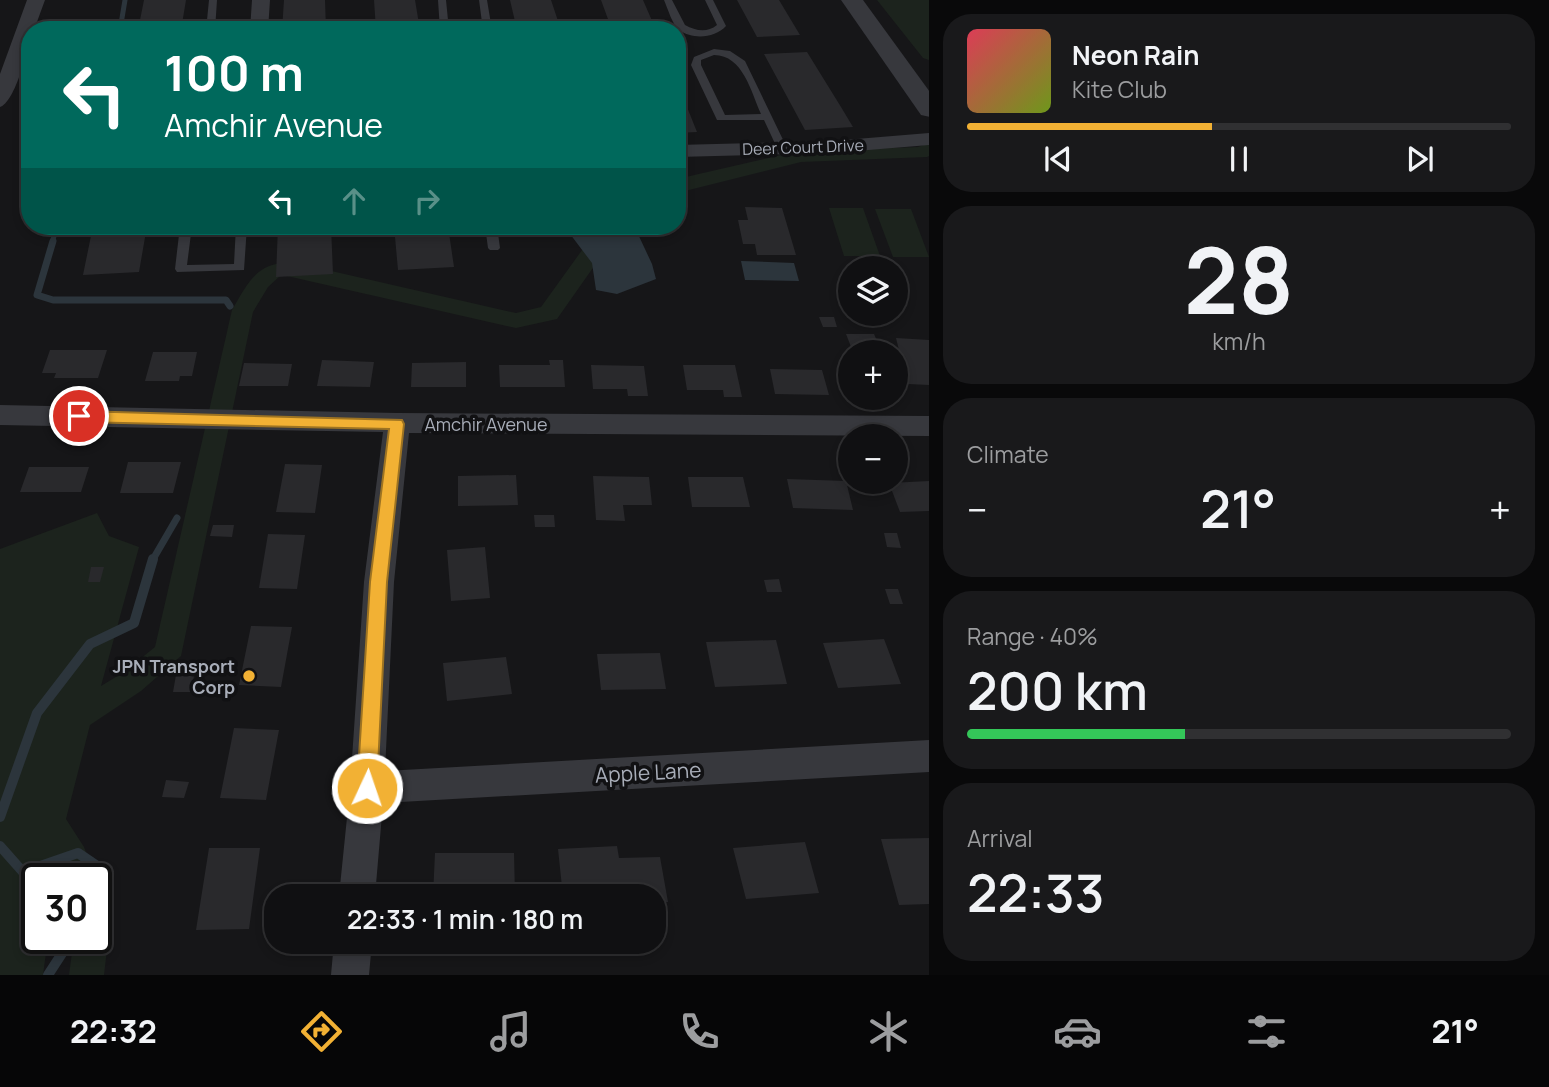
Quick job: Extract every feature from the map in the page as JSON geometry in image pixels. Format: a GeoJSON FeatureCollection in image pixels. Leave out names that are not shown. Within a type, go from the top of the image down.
{"type":"FeatureCollection","features":[{"type":"Feature","properties":{"kind":"street"},"geometry":{"type":"LineString","coordinates":[[29,21],[36,0]]}},
{"type":"Feature","properties":{"kind":"street"},"geometry":{"type":"LineString","coordinates":[[260,21],[261,0]]}},
{"type":"Feature","properties":{"kind":"street"},"geometry":{"type":"LineString","coordinates":[[852,0],[929,110]]}},
{"type":"Feature","properties":{"kind":"street"},"geometry":{"type":"LineString","coordinates":[[0,101],[21,42]]}},
{"type":"Feature","properties":{"kind":"street","name":"Deer Court Drive"},"geometry":{"type":"LineString","coordinates":[[686,150],[782,148],[929,139]]}},
{"type":"Feature","properties":{"kind":"street","name":"Amchir Avenue"},"geometry":{"type":"LineString","coordinates":[[0,415],[397,424],[929,426]]}},
{"type":"Feature","properties":{"kind":"street"},"geometry":{"type":"LineString","coordinates":[[358,884],[367,788],[379,582],[397,424]]}},
{"type":"Feature","properties":{"kind":"street","name":"Apple Lane"},"geometry":{"type":"LineString","coordinates":[[367,788],[929,756]]}},
{"type":"Feature","properties":{"kind":"street"},"geometry":{"type":"LineString","coordinates":[[350,975],[352,954]]}},
{"type":"Feature","properties":{"kind":"lane"},"geometry":{"type":"LineString","coordinates":[[211,21],[213,0]]}},
{"type":"Feature","properties":{"kind":"lane"},"geometry":{"type":"LineString","coordinates":[[442,0],[444,21]]}},
{"type":"Feature","properties":{"kind":"lane"},"geometry":{"type":"LineString","coordinates":[[484,0],[487,21]]}},
{"type":"Feature","properties":{"kind":"lane"},"geometry":{"type":"LineString","coordinates":[[668,0],[678,21]]}},
{"type":"Feature","properties":{"kind":"lane"},"geometry":{"type":"LineString","coordinates":[[686,28],[703,33],[715,32],[722,26],[709,0]]}},
{"type":"Feature","properties":{"kind":"lane"},"geometry":{"type":"LineString","coordinates":[[767,117],[721,118],[696,65],[696,59],[704,54],[718,52],[740,60],[782,148]]}},
{"type":"Feature","properties":{"kind":"lane"},"geometry":{"type":"LineString","coordinates":[[185,235],[181,269],[240,267],[242,235]]}},
{"type":"Feature","properties":{"kind":"lane"},"geometry":{"type":"LineString","coordinates":[[492,235],[494,248]]}},
{"type":"Feature","properties":{"kind":"shaded area"},"geometry":{"type":"Polygon","coordinates":[[[877,0],[929,0],[929,60],[923,58],[877,0]]]}},
{"type":"Feature","properties":{"kind":"shaded area"},"geometry":{"type":"Polygon","coordinates":[[[929,143],[929,156],[801,162],[686,191],[686,177],[794,152],[918,147],[929,143]]]}},
{"type":"Feature","properties":{"kind":"shaded area"},"geometry":{"type":"Polygon","coordinates":[[[829,208],[863,208],[880,256],[844,256],[829,208]]]}},
{"type":"Feature","properties":{"kind":"shaded area"},"geometry":{"type":"Polygon","coordinates":[[[875,209],[911,209],[929,257],[893,256],[875,209]]]}},
{"type":"Feature","properties":{"kind":"shaded area"},"geometry":{"type":"Polygon","coordinates":[[[571,235],[638,235],[656,279],[617,294],[596,290],[592,263],[571,235]]]}},
{"type":"Feature","properties":{"kind":"shaded area"},"geometry":{"type":"Polygon","coordinates":[[[590,239],[609,245],[557,319],[516,328],[287,276],[280,276],[268,287],[253,312],[181,656],[141,691],[90,725],[66,819],[84,847],[90,863],[21,863],[21,954],[46,954],[43,975],[0,975],[0,549],[97,513],[109,536],[139,547],[101,686],[124,672],[155,647],[232,310],[255,276],[270,266],[292,262],[516,313],[541,307],[590,239]]]}},
{"type":"Feature","properties":{"kind":"shaded area"},"geometry":{"type":"Polygon","coordinates":[[[741,261],[794,263],[799,281],[745,280],[741,261]]]}},
{"type":"Feature","properties":{"kind":"shaded area"},"geometry":{"type":"Polygon","coordinates":[[[72,954],[106,954],[104,975],[69,975],[72,954]]]}},
{"type":"Feature","properties":{"kind":"building"},"geometry":{"type":"Polygon","coordinates":[[[144,0],[186,0],[182,21],[140,21],[144,0]]]}},
{"type":"Feature","properties":{"kind":"building"},"geometry":{"type":"Polygon","coordinates":[[[284,0],[325,0],[326,21],[283,21],[284,0]]]}},
{"type":"Feature","properties":{"kind":"building"},"geometry":{"type":"Polygon","coordinates":[[[374,0],[415,0],[418,21],[375,21],[374,0]]]}},
{"type":"Feature","properties":{"kind":"building"},"geometry":{"type":"Polygon","coordinates":[[[510,0],[551,0],[558,21],[515,21],[510,0]]]}},
{"type":"Feature","properties":{"kind":"building"},"geometry":{"type":"Polygon","coordinates":[[[601,0],[643,0],[652,21],[609,21],[601,0]]]}},
{"type":"Feature","properties":{"kind":"building"},"geometry":{"type":"Polygon","coordinates":[[[737,0],[779,0],[800,35],[757,37],[737,0]]]}},
{"type":"Feature","properties":{"kind":"building"},"geometry":{"type":"Polygon","coordinates":[[[807,52],[853,127],[805,130],[764,54],[807,52]]]}},
{"type":"Feature","properties":{"kind":"building"},"geometry":{"type":"Polygon","coordinates":[[[686,104],[697,132],[686,133],[686,104]]]}},
{"type":"Feature","properties":{"kind":"building"},"geometry":{"type":"Polygon","coordinates":[[[745,207],[782,208],[796,255],[757,255],[755,244],[743,244],[738,220],[748,220],[745,207]]]}},
{"type":"Feature","properties":{"kind":"building"},"geometry":{"type":"Polygon","coordinates":[[[91,235],[145,235],[139,272],[83,275],[91,235]]]}},
{"type":"Feature","properties":{"kind":"building"},"geometry":{"type":"Polygon","coordinates":[[[278,235],[331,235],[333,274],[276,277],[278,235]]]}},
{"type":"Feature","properties":{"kind":"building"},"geometry":{"type":"Polygon","coordinates":[[[395,235],[449,235],[454,267],[398,270],[395,235]]]}},
{"type":"Feature","properties":{"kind":"building"},"geometry":{"type":"Polygon","coordinates":[[[819,317],[834,317],[837,327],[823,327],[819,317]]]}},
{"type":"Feature","properties":{"kind":"building"},"geometry":{"type":"Polygon","coordinates":[[[846,334],[874,334],[877,340],[848,340],[846,334]]]}},
{"type":"Feature","properties":{"kind":"building"},"geometry":{"type":"Polygon","coordinates":[[[896,338],[929,340],[929,385],[908,384],[908,340],[896,338]]]}},
{"type":"Feature","properties":{"kind":"building"},"geometry":{"type":"Polygon","coordinates":[[[50,350],[107,350],[98,378],[54,378],[56,373],[42,373],[50,350]]]}},
{"type":"Feature","properties":{"kind":"building"},"geometry":{"type":"Polygon","coordinates":[[[153,352],[197,352],[192,376],[180,376],[179,381],[145,381],[153,352]]]}},
{"type":"Feature","properties":{"kind":"building"},"geometry":{"type":"Polygon","coordinates":[[[322,360],[374,362],[370,387],[317,386],[322,360]]]}},
{"type":"Feature","properties":{"kind":"building"},"geometry":{"type":"Polygon","coordinates":[[[549,360],[563,360],[565,387],[500,387],[499,365],[550,365],[549,360]]]}},
{"type":"Feature","properties":{"kind":"building"},"geometry":{"type":"Polygon","coordinates":[[[466,362],[466,387],[411,387],[412,363],[466,362]]]}},
{"type":"Feature","properties":{"kind":"building"},"geometry":{"type":"Polygon","coordinates":[[[244,363],[292,364],[288,386],[239,386],[244,363]]]}},
{"type":"Feature","properties":{"kind":"building"},"geometry":{"type":"Polygon","coordinates":[[[591,365],[644,366],[648,396],[628,396],[627,389],[593,389],[591,365]]]}},
{"type":"Feature","properties":{"kind":"building"},"geometry":{"type":"Polygon","coordinates":[[[683,365],[735,365],[742,397],[724,397],[723,390],[687,390],[683,365]]]}},
{"type":"Feature","properties":{"kind":"building"},"geometry":{"type":"Polygon","coordinates":[[[770,369],[822,370],[829,395],[775,394],[770,369]]]}},
{"type":"Feature","properties":{"kind":"building"},"geometry":{"type":"Polygon","coordinates":[[[128,462],[181,462],[173,493],[120,493],[128,462]]]}},
{"type":"Feature","properties":{"kind":"building"},"geometry":{"type":"Polygon","coordinates":[[[285,464],[322,465],[315,513],[276,512],[285,464]]]}},
{"type":"Feature","properties":{"kind":"building"},"geometry":{"type":"Polygon","coordinates":[[[29,467],[89,467],[81,492],[20,492],[29,467]]]}},
{"type":"Feature","properties":{"kind":"building"},"geometry":{"type":"Polygon","coordinates":[[[516,475],[518,505],[458,506],[458,476],[516,475]]]}},
{"type":"Feature","properties":{"kind":"building"},"geometry":{"type":"Polygon","coordinates":[[[593,476],[649,477],[652,505],[623,505],[625,521],[596,520],[593,476]]]}},
{"type":"Feature","properties":{"kind":"building"},"geometry":{"type":"Polygon","coordinates":[[[688,477],[743,477],[750,507],[692,507],[688,477]]]}},
{"type":"Feature","properties":{"kind":"building"},"geometry":{"type":"Polygon","coordinates":[[[787,479],[838,481],[838,494],[849,494],[853,510],[793,508],[787,479]]]}},
{"type":"Feature","properties":{"kind":"building"},"geometry":{"type":"Polygon","coordinates":[[[929,481],[929,511],[900,512],[893,494],[908,494],[908,482],[929,481]]]}},
{"type":"Feature","properties":{"kind":"building"},"geometry":{"type":"Polygon","coordinates":[[[534,515],[554,515],[555,527],[535,527],[534,515]]]}},
{"type":"Feature","properties":{"kind":"building"},"geometry":{"type":"Polygon","coordinates":[[[213,525],[234,525],[232,537],[210,536],[213,525]]]}},
{"type":"Feature","properties":{"kind":"building"},"geometry":{"type":"Polygon","coordinates":[[[884,533],[897,533],[901,548],[887,547],[884,533]]]}},
{"type":"Feature","properties":{"kind":"building"},"geometry":{"type":"Polygon","coordinates":[[[268,534],[305,535],[297,589],[259,588],[268,534]]]}},
{"type":"Feature","properties":{"kind":"building"},"geometry":{"type":"Polygon","coordinates":[[[485,547],[490,598],[451,601],[447,550],[485,547]]]}},
{"type":"Feature","properties":{"kind":"building"},"geometry":{"type":"Polygon","coordinates":[[[91,567],[104,567],[100,582],[88,582],[91,567]]]}},
{"type":"Feature","properties":{"kind":"building"},"geometry":{"type":"Polygon","coordinates":[[[779,579],[782,592],[767,592],[764,580],[779,579]]]}},
{"type":"Feature","properties":{"kind":"building"},"geometry":{"type":"Polygon","coordinates":[[[885,589],[898,589],[903,604],[890,604],[885,589]]]}},
{"type":"Feature","properties":{"kind":"building"},"geometry":{"type":"Polygon","coordinates":[[[251,626],[292,627],[281,687],[239,685],[251,626]]]}},
{"type":"Feature","properties":{"kind":"building"},"geometry":{"type":"Polygon","coordinates":[[[884,639],[901,684],[838,688],[823,643],[884,639]]]}},
{"type":"Feature","properties":{"kind":"building"},"geometry":{"type":"Polygon","coordinates":[[[776,640],[787,684],[715,687],[706,642],[776,640]]]}},
{"type":"Feature","properties":{"kind":"building"},"geometry":{"type":"Polygon","coordinates":[[[660,653],[666,689],[601,690],[597,654],[660,653]]]}},
{"type":"Feature","properties":{"kind":"building"},"geometry":{"type":"Polygon","coordinates":[[[506,657],[512,694],[447,701],[443,663],[506,657]]]}},
{"type":"Feature","properties":{"kind":"building"},"geometry":{"type":"Polygon","coordinates":[[[176,675],[194,676],[191,692],[173,692],[176,675]]]}},
{"type":"Feature","properties":{"kind":"building"},"geometry":{"type":"Polygon","coordinates":[[[234,728],[279,730],[266,800],[220,798],[234,728]]]}},
{"type":"Feature","properties":{"kind":"building"},"geometry":{"type":"Polygon","coordinates":[[[166,780],[189,782],[184,798],[162,797],[166,780]]]}},
{"type":"Feature","properties":{"kind":"building"},"geometry":{"type":"Polygon","coordinates":[[[929,838],[929,904],[899,905],[881,839],[929,838]]]}},
{"type":"Feature","properties":{"kind":"building"},"geometry":{"type":"Polygon","coordinates":[[[805,842],[819,893],[746,899],[733,848],[805,842]]]}},
{"type":"Feature","properties":{"kind":"building"},"geometry":{"type":"Polygon","coordinates":[[[617,846],[619,858],[660,857],[665,884],[562,884],[558,849],[617,846]]]}},
{"type":"Feature","properties":{"kind":"building"},"geometry":{"type":"Polygon","coordinates":[[[209,848],[260,848],[249,929],[196,930],[209,848]]]}},
{"type":"Feature","properties":{"kind":"building"},"geometry":{"type":"Polygon","coordinates":[[[435,853],[514,853],[515,884],[434,884],[435,853]]]}},
{"type":"Feature","properties":{"kind":"waterway"},"geometry":{"type":"LineString","coordinates":[[122,21],[125,0]]}},
{"type":"Feature","properties":{"kind":"waterway"},"geometry":{"type":"LineString","coordinates":[[52,243],[54,235]]}},
{"type":"Feature","properties":{"kind":"waterway"},"geometry":{"type":"LineString","coordinates":[[53,241],[37,295],[53,300],[226,300],[230,306]]}},
{"type":"Feature","properties":{"kind":"waterway"},"geometry":{"type":"LineString","coordinates":[[153,560],[177,518]]}},
{"type":"Feature","properties":{"kind":"waterway"},"geometry":{"type":"LineString","coordinates":[[0,817],[37,713],[90,644],[134,623],[153,560]]}},
{"type":"Feature","properties":{"kind":"waterway"},"geometry":{"type":"LineString","coordinates":[[0,846],[21,870]]}},
{"type":"Feature","properties":{"kind":"waterway"},"geometry":{"type":"LineString","coordinates":[[49,863],[78,853],[93,863]]}},
{"type":"Feature","properties":{"kind":"waterway"},"geometry":{"type":"LineString","coordinates":[[48,975],[62,954]]}},
{"type":"Feature","properties":{"kind":"place","name":"JPN Transport Corp"},"geometry":{"type":"Point","coordinates":[249,676]}},
{"type":"Feature","properties":{"kind":"route"},"geometry":{"type":"LineString","coordinates":[[79,416],[397,424],[379,582],[367,788]]}}]}
